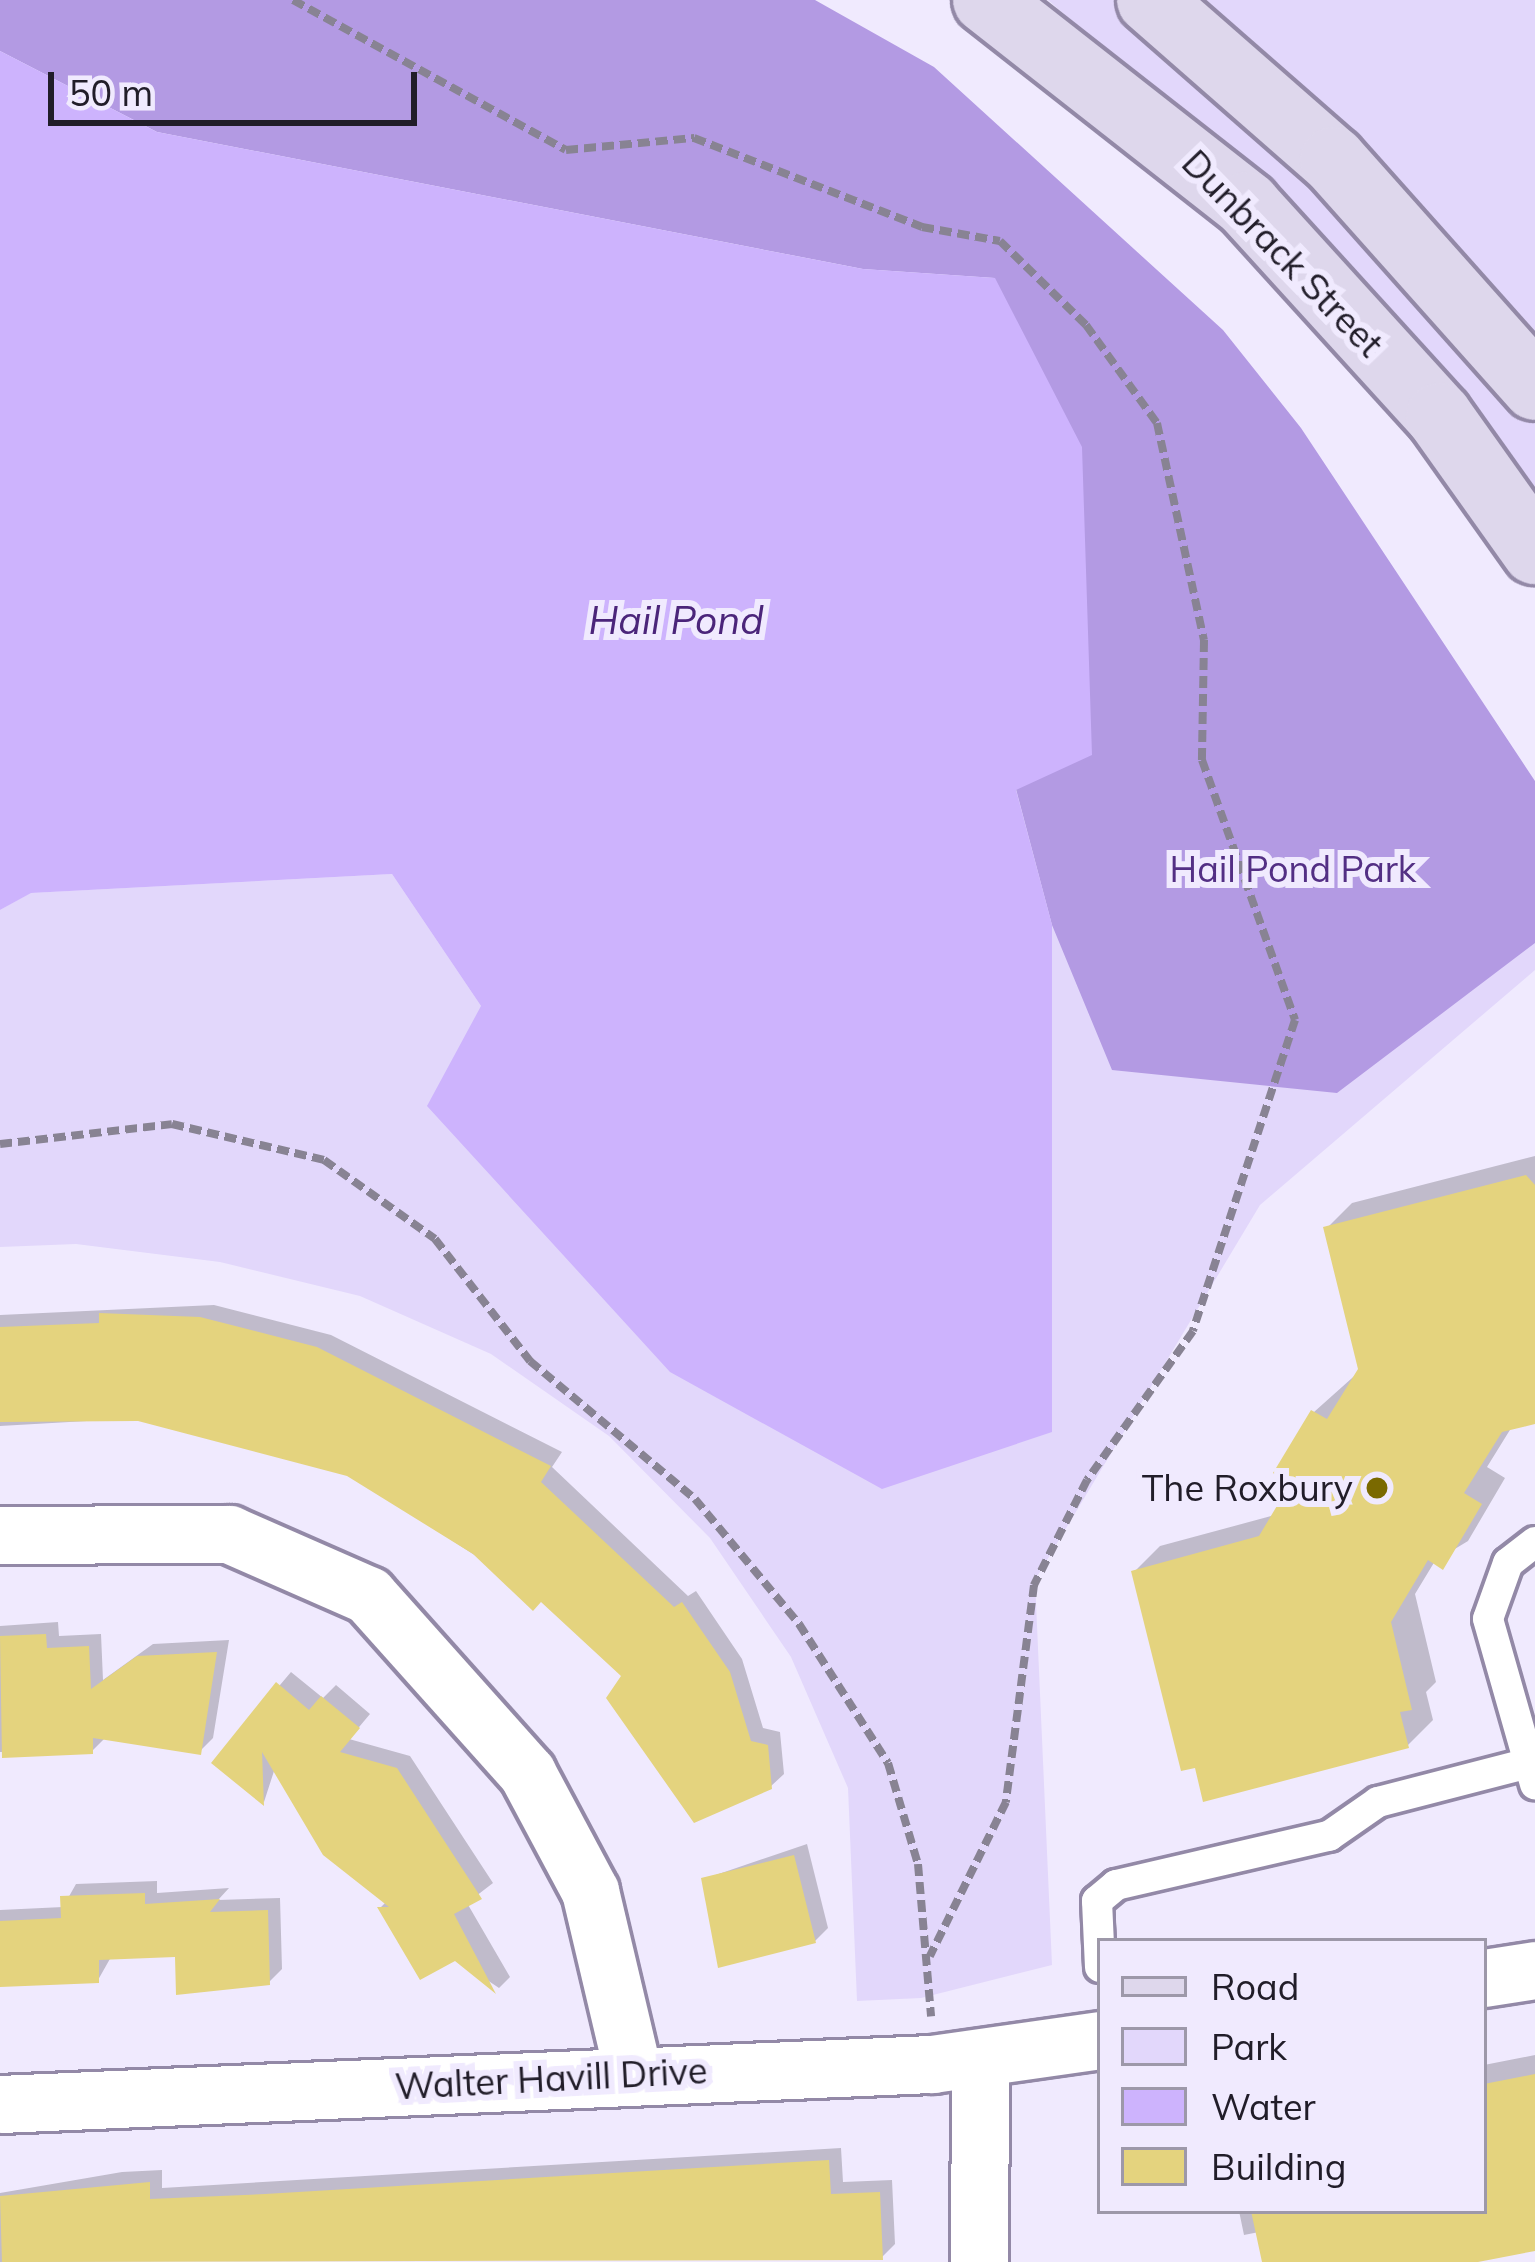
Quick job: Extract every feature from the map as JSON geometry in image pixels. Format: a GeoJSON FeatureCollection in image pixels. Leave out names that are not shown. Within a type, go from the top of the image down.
{"type":"FeatureCollection","features":[{"type":"Feature","properties":{"kind":"main road","name":"Dunbrack Street"},"geometry":{"type":"LineString","coordinates":[[986,0],[1247,205],[1439,416],[1535,551]]}},
{"type":"Feature","properties":{"kind":"main road"},"geometry":{"type":"LineString","coordinates":[[1150,0],[1333,160],[1535,387]]}},
{"type":"Feature","properties":{"kind":"street"},"geometry":{"type":"LineString","coordinates":[[0,1535],[229,1534],[368,1595],[527,1773],[590,1891],[633,2074]]}},
{"type":"Feature","properties":{"kind":"street"},"geometry":{"type":"LineString","coordinates":[[1487,1978],[1535,1970]]}},
{"type":"Feature","properties":{"kind":"street","name":"Walter Havill Drive"},"geometry":{"type":"LineString","coordinates":[[0,2104],[956,2061],[1097,2040]]}},
{"type":"Feature","properties":{"kind":"street"},"geometry":{"type":"LineString","coordinates":[[956,2061],[980,2262]]}},
{"type":"Feature","properties":{"kind":"lane"},"geometry":{"type":"LineString","coordinates":[[1099,1938],[1097,1901],[1116,1885],[1329,1836],[1378,1802],[1531,1760],[1488,1619],[1508,1563],[1535,1542]]}},
{"type":"Feature","properties":{"kind":"path"},"geometry":{"type":"LineString","coordinates":[[292,0],[566,150],[694,138],[922,227],[1000,242],[1086,325],[1157,423],[1204,640],[1202,760],[1295,1020],[1193,1331],[1087,1480],[1034,1585],[1006,1802],[930,1955]]}},
{"type":"Feature","properties":{"kind":"path"},"geometry":{"type":"LineString","coordinates":[[0,1144],[172,1124],[324,1160],[435,1239],[530,1360],[695,1498],[799,1624],[888,1763],[956,2061]]}},
{"type":"Feature","properties":{"kind":"green space","name":"Hail Pond Park"},"geometry":{"type":"Polygon","coordinates":[[[0,0],[735,0],[1535,822],[1535,970],[1260,1205],[1035,1580],[1052,1965],[921,1998],[857,2001],[848,1788],[791,1657],[710,1538],[609,1436],[491,1354],[360,1296],[220,1262],[76,1244],[0,1247],[0,910],[30,893],[392,874],[481,1006],[1016,789],[995,278],[863,269],[0,51],[0,0]]]}},
{"type":"Feature","properties":{"kind":"green space"},"geometry":{"type":"Polygon","coordinates":[[[0,0],[815,0],[934,67],[1223,330],[1301,428],[1535,781],[1535,943],[1337,1093],[1112,1070],[1052,925],[1016,789],[995,278],[863,269],[157,132],[0,51],[0,0]]]}},
{"type":"Feature","properties":{"kind":"green space"},"geometry":{"type":"Polygon","coordinates":[[[1048,0],[1535,0],[1535,520],[1147,86],[1048,0]]]}},
{"type":"Feature","properties":{"kind":"water","name":"Hail Pond"},"geometry":{"type":"Polygon","coordinates":[[[0,51],[157,132],[863,269],[995,278],[1082,447],[1092,755],[1016,790],[1052,925],[1052,1432],[882,1489],[670,1372],[427,1106],[481,1006],[392,874],[31,893],[0,910],[0,51]]]}},
{"type":"Feature","properties":{"kind":"building","name":"The Roxbury"},"geometry":{"type":"Polygon","coordinates":[[[1526,1175],[1535,1185],[1535,1424],[1502,1432],[1464,1493],[1482,1504],[1443,1570],[1428,1560],[1391,1622],[1412,1710],[1400,1712],[1409,1748],[1203,1802],[1195,1768],[1181,1771],[1131,1571],[1259,1536],[1290,1484],[1273,1473],[1311,1410],[1327,1419],[1358,1369],[1323,1227],[1526,1175]]]}},
{"type":"Feature","properties":{"kind":"building"},"geometry":{"type":"Polygon","coordinates":[[[99,1313],[200,1317],[317,1347],[551,1466],[541,1482],[674,1607],[682,1602],[730,1672],[751,1741],[768,1745],[772,1789],[694,1823],[606,1698],[621,1676],[541,1602],[533,1611],[473,1554],[347,1476],[138,1421],[0,1422],[0,1327],[99,1323],[99,1313]]]}},
{"type":"Feature","properties":{"kind":"building"},"geometry":{"type":"Polygon","coordinates":[[[46,1634],[47,1648],[89,1646],[91,1689],[137,1656],[217,1652],[201,1755],[93,1738],[93,1754],[2,1758],[0,1636],[46,1634]]]}},
{"type":"Feature","properties":{"kind":"building"},"geometry":{"type":"Polygon","coordinates":[[[276,1682],[309,1710],[321,1696],[360,1728],[340,1752],[397,1768],[482,1899],[454,1914],[496,1994],[455,1961],[420,1980],[377,1907],[389,1907],[323,1855],[262,1752],[264,1806],[211,1763],[276,1682]]]}},
{"type":"Feature","properties":{"kind":"building"},"geometry":{"type":"Polygon","coordinates":[[[794,1855],[816,1943],[718,1968],[701,1878],[794,1855]]]}},
{"type":"Feature","properties":{"kind":"building"},"geometry":{"type":"Polygon","coordinates":[[[145,1893],[145,1904],[220,1899],[210,1912],[268,1910],[270,1985],[176,1995],[175,1957],[99,1960],[99,1983],[0,1987],[0,1921],[61,1918],[60,1896],[145,1893]]]}},
{"type":"Feature","properties":{"kind":"building"},"geometry":{"type":"Polygon","coordinates":[[[1535,2074],[1535,2251],[1478,2262],[1262,2262],[1252,2214],[1487,2214],[1487,2083],[1535,2074]]]}},
{"type":"Feature","properties":{"kind":"building"},"geometry":{"type":"Polygon","coordinates":[[[829,2160],[831,2194],[880,2192],[883,2260],[2,2262],[0,2196],[150,2182],[150,2199],[829,2160]]]}},
{"type":"Feature","properties":{"kind":"place","name":"The Roxbury"},"geometry":{"type":"Point","coordinates":[1377,1488]}}]}
